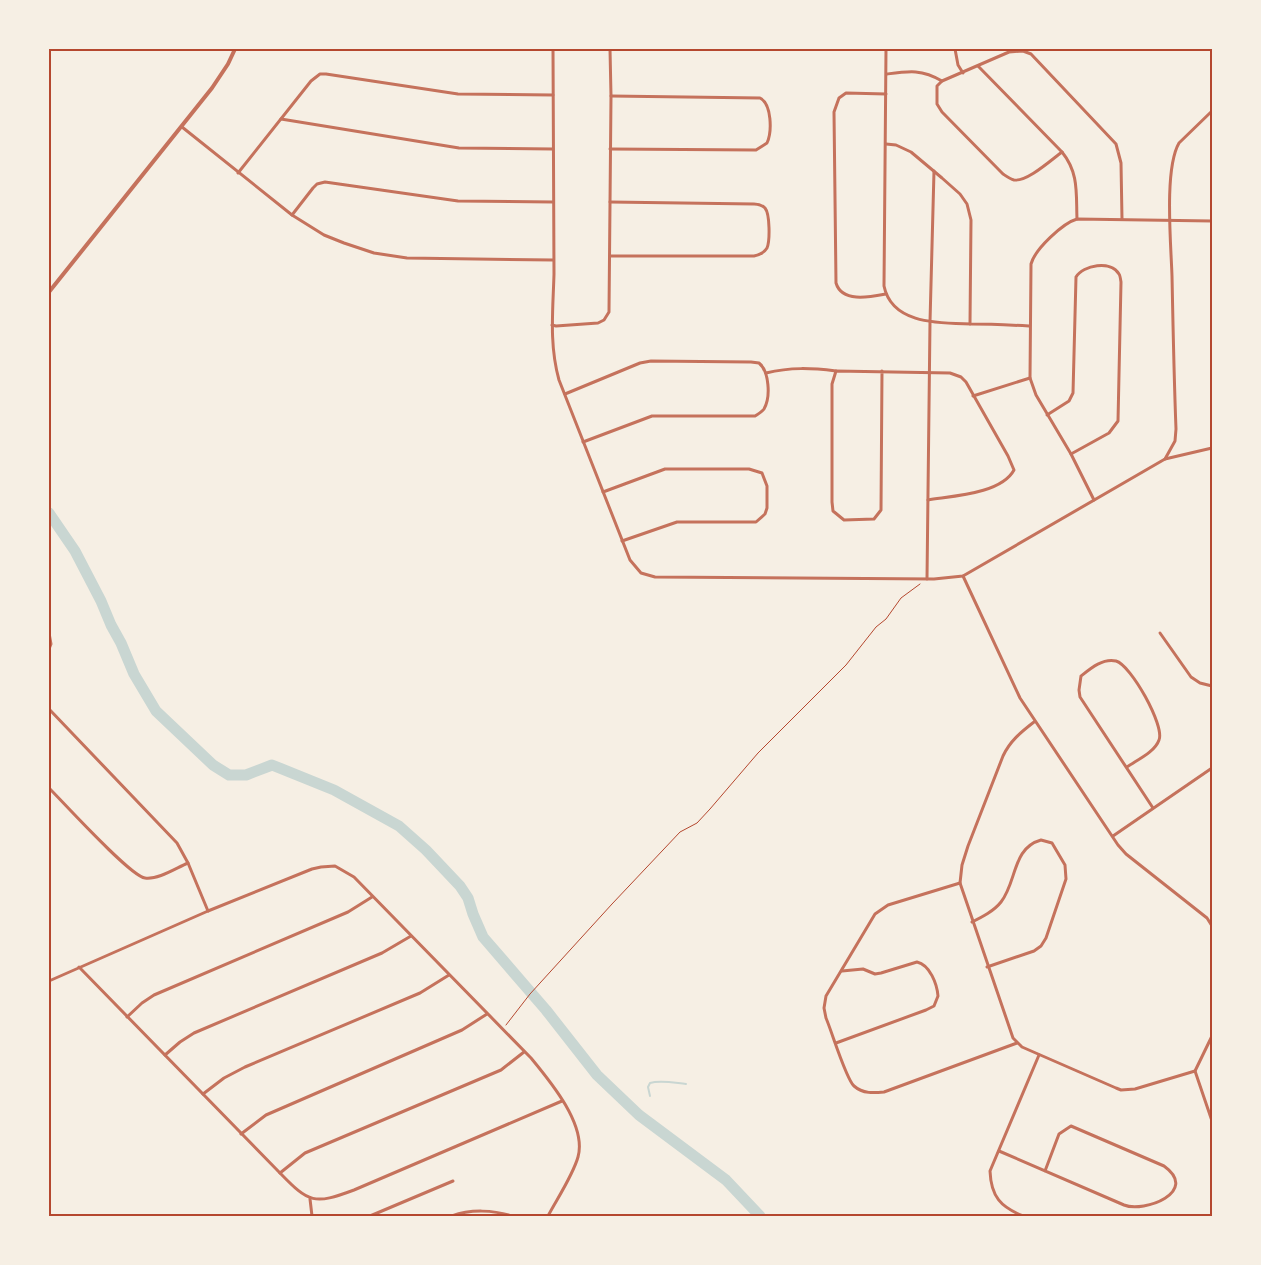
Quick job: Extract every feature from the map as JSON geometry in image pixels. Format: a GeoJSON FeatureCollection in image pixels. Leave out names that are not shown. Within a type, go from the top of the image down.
{"type":"FeatureCollection","features":[{"type":"Feature","properties":{"kind":"street"},"geometry":{"type":"LineString","coordinates":[[49,292],[212,88],[228,64],[235,49]]}},
{"type":"Feature","properties":{"kind":"street"},"geometry":{"type":"LineString","coordinates":[[553,49],[552,325],[554,361],[622,541],[633,565],[642,573],[655,577],[927,579],[963,576],[1165,459],[1212,448]]}},
{"type":"Feature","properties":{"kind":"street"},"geometry":{"type":"LineString","coordinates":[[552,325],[594,324],[606,318],[609,312],[610,49]]}},
{"type":"Feature","properties":{"kind":"street"},"geometry":{"type":"LineString","coordinates":[[886,49],[884,286],[886,294],[892,303],[919,320],[1029,326]]}},
{"type":"Feature","properties":{"kind":"street"},"geometry":{"type":"LineString","coordinates":[[955,49],[958,65],[963,73]]}},
{"type":"Feature","properties":{"kind":"street"},"geometry":{"type":"LineString","coordinates":[[1062,152],[1023,178],[1014,180],[1007,177],[942,112],[937,104],[936,90],[942,81],[1014,51],[1023,51],[1031,54],[1116,144],[1120,158],[1122,219]]}},
{"type":"Feature","properties":{"kind":"street"},"geometry":{"type":"LineString","coordinates":[[978,66],[1062,152],[1074,170],[1077,219]]}},
{"type":"Feature","properties":{"kind":"street"},"geometry":{"type":"LineString","coordinates":[[887,74],[921,72],[930,74],[942,81]]}},
{"type":"Feature","properties":{"kind":"street"},"geometry":{"type":"LineString","coordinates":[[238,173],[311,81],[316,76],[323,74],[458,94],[553,95]]}},
{"type":"Feature","properties":{"kind":"street"},"geometry":{"type":"LineString","coordinates":[[886,94],[846,93],[839,98],[834,112],[836,283],[838,289],[844,295],[858,297],[886,294]]}},
{"type":"Feature","properties":{"kind":"street"},"geometry":{"type":"LineString","coordinates":[[610,149],[756,150],[767,143],[769,134],[769,109],[766,102],[760,98],[611,96]]}},
{"type":"Feature","properties":{"kind":"street"},"geometry":{"type":"LineString","coordinates":[[1165,459],[1175,441],[1176,429],[1170,219],[1171,166],[1175,150],[1212,111]]}},
{"type":"Feature","properties":{"kind":"street"},"geometry":{"type":"LineString","coordinates":[[281,120],[450,147],[553,149]]}},
{"type":"Feature","properties":{"kind":"street"},"geometry":{"type":"LineString","coordinates":[[182,126],[292,215],[324,235],[362,250],[407,258],[553,260]]}},
{"type":"Feature","properties":{"kind":"street"},"geometry":{"type":"LineString","coordinates":[[886,144],[896,145],[911,152],[960,194],[968,204],[970,213],[970,324]]}},
{"type":"Feature","properties":{"kind":"street"},"geometry":{"type":"LineString","coordinates":[[927,579],[929,374],[934,171]]}},
{"type":"Feature","properties":{"kind":"street"},"geometry":{"type":"LineString","coordinates":[[292,215],[317,184],[325,182],[458,201],[553,202]]}},
{"type":"Feature","properties":{"kind":"street"},"geometry":{"type":"LineString","coordinates":[[610,202],[758,204],[767,212],[768,226],[766,249],[761,254],[754,256],[610,256]]}},
{"type":"Feature","properties":{"kind":"street"},"geometry":{"type":"LineString","coordinates":[[1094,500],[1071,454],[1047,415],[1030,378],[1029,326],[1033,258],[1066,224],[1077,219],[1212,220]]}},
{"type":"Feature","properties":{"kind":"street"},"geometry":{"type":"LineString","coordinates":[[1047,415],[1069,400],[1073,393],[1076,277],[1080,271],[1089,267],[1106,267],[1115,270],[1122,282],[1118,421],[1109,433],[1071,454]]}},
{"type":"Feature","properties":{"kind":"street"},"geometry":{"type":"LineString","coordinates":[[565,394],[640,363],[651,361],[751,362],[758,363],[766,373],[767,402],[764,409],[755,416],[652,416],[583,442]]}},
{"type":"Feature","properties":{"kind":"street"},"geometry":{"type":"LineString","coordinates":[[766,373],[797,367],[809,367],[836,371],[955,374],[966,382],[1014,470],[1008,479],[980,492],[928,500]]}},
{"type":"Feature","properties":{"kind":"street"},"geometry":{"type":"LineString","coordinates":[[836,371],[832,391],[832,502],[836,515],[844,520],[874,519],[881,510],[882,372]]}},
{"type":"Feature","properties":{"kind":"street"},"geometry":{"type":"LineString","coordinates":[[973,396],[1030,378]]}},
{"type":"Feature","properties":{"kind":"street"},"geometry":{"type":"LineString","coordinates":[[603,492],[669,468],[749,469],[758,470],[765,478],[767,508],[765,514],[756,522],[677,522],[622,541]]}},
{"type":"Feature","properties":{"kind":"street"},"geometry":{"type":"LineString","coordinates":[[963,576],[1014,687],[1034,722],[1113,836],[1126,854],[1193,907],[1212,926]]}},
{"type":"Feature","properties":{"kind":"street"},"geometry":{"type":"LineString","coordinates":[[1160,632],[1191,677],[1200,683],[1212,686]]}},
{"type":"Feature","properties":{"kind":"street"},"geometry":{"type":"LineString","coordinates":[[49,633],[51,644],[49,649]]}},
{"type":"Feature","properties":{"kind":"street"},"geometry":{"type":"LineString","coordinates":[[1127,767],[1154,748],[1160,740],[1161,731],[1149,703],[1129,673],[1120,663],[1109,661],[1095,666],[1081,676],[1080,697],[1153,808]]}},
{"type":"Feature","properties":{"kind":"street"},"geometry":{"type":"LineString","coordinates":[[49,709],[172,836],[182,850],[208,911]]}},
{"type":"Feature","properties":{"kind":"street"},"geometry":{"type":"LineString","coordinates":[[1034,722],[1014,738],[1002,756],[968,846],[962,865],[960,883],[1008,1026],[1017,1043],[1022,1047],[1121,1090],[1136,1089],[1195,1071]]}},
{"type":"Feature","properties":{"kind":"street"},"geometry":{"type":"LineString","coordinates":[[1113,836],[1212,768]]}},
{"type":"Feature","properties":{"kind":"street"},"geometry":{"type":"LineString","coordinates":[[49,788],[138,876],[148,879],[152,878],[188,863]]}},
{"type":"Feature","properties":{"kind":"street"},"geometry":{"type":"LineString","coordinates":[[972,922],[999,904],[1010,886],[1019,857],[1027,847],[1042,840],[1052,843],[1065,864],[1066,879],[1046,938],[1041,946],[1034,951],[987,967]]}},
{"type":"Feature","properties":{"kind":"street"},"geometry":{"type":"LineString","coordinates":[[49,981],[208,911],[302,873],[321,866],[335,866],[346,871],[524,1052],[546,1077],[562,1101],[580,1139],[579,1150],[574,1168],[548,1216]]}},
{"type":"Feature","properties":{"kind":"street"},"geometry":{"type":"LineString","coordinates":[[960,883],[888,905],[875,914],[826,996],[824,1003],[826,1018],[850,1082],[860,1090],[873,1093],[884,1092],[1017,1043]]}},
{"type":"Feature","properties":{"kind":"street"},"geometry":{"type":"LineString","coordinates":[[127,1017],[154,995],[348,912],[372,897]]}},
{"type":"Feature","properties":{"kind":"street"},"geometry":{"type":"LineString","coordinates":[[165,1055],[180,1042],[202,1030],[382,954],[410,936]]}},
{"type":"Feature","properties":{"kind":"street"},"geometry":{"type":"LineString","coordinates":[[836,1043],[929,1009],[937,1001],[938,996],[932,976],[927,967],[922,963],[917,962],[875,974],[863,969],[842,971]]}},
{"type":"Feature","properties":{"kind":"street"},"geometry":{"type":"LineString","coordinates":[[79,967],[294,1188],[310,1199],[324,1200],[347,1193],[562,1101]]}},
{"type":"Feature","properties":{"kind":"street"},"geometry":{"type":"LineString","coordinates":[[203,1094],[234,1073],[420,993],[449,975]]}},
{"type":"Feature","properties":{"kind":"street"},"geometry":{"type":"LineString","coordinates":[[241,1134],[266,1115],[462,1030],[487,1014]]}},
{"type":"Feature","properties":{"kind":"street"},"geometry":{"type":"LineString","coordinates":[[1212,1036],[1195,1071],[1210,1110],[1212,1121]]}},
{"type":"Feature","properties":{"kind":"street"},"geometry":{"type":"LineString","coordinates":[[280,1173],[305,1153],[501,1070],[524,1052]]}},
{"type":"Feature","properties":{"kind":"street"},"geometry":{"type":"LineString","coordinates":[[1023,1216],[1004,1207],[1000,1202],[993,1188],[990,1171],[1039,1055]]}},
{"type":"Feature","properties":{"kind":"street"},"geometry":{"type":"LineString","coordinates":[[999,1151],[1045,1171],[1133,1208],[1171,1194],[1176,1185],[1173,1174],[1164,1166],[1071,1126],[1059,1134],[1045,1171]]}},
{"type":"Feature","properties":{"kind":"street"},"geometry":{"type":"LineString","coordinates":[[370,1216],[452,1181]]}},
{"type":"Feature","properties":{"kind":"street"},"geometry":{"type":"LineString","coordinates":[[310,1199],[312,1216]]}},
{"type":"Feature","properties":{"kind":"street"},"geometry":{"type":"LineString","coordinates":[[452,1216],[465,1212],[500,1213],[512,1216]]}},
{"type":"Feature","properties":{"kind":"path"},"geometry":{"type":"LineString","coordinates":[[502,1030],[530,994],[612,904],[680,832],[697,823],[758,753],[846,665],[876,627],[886,619],[901,598],[927,579]]}},
{"type":"Feature","properties":{"kind":"waterway"},"geometry":{"type":"LineString","coordinates":[[49,513],[75,551],[101,601],[134,674],[156,711],[213,765],[229,775],[246,775],[272,765],[334,790],[399,826],[426,850],[460,886],[468,898],[483,937],[546,1010],[597,1075],[639,1115],[726,1180],[760,1216]]}},
{"type":"Feature","properties":{"kind":"waterway"},"geometry":{"type":"LineString","coordinates":[[650,1096],[648,1087],[650,1083],[686,1084]]}}]}
